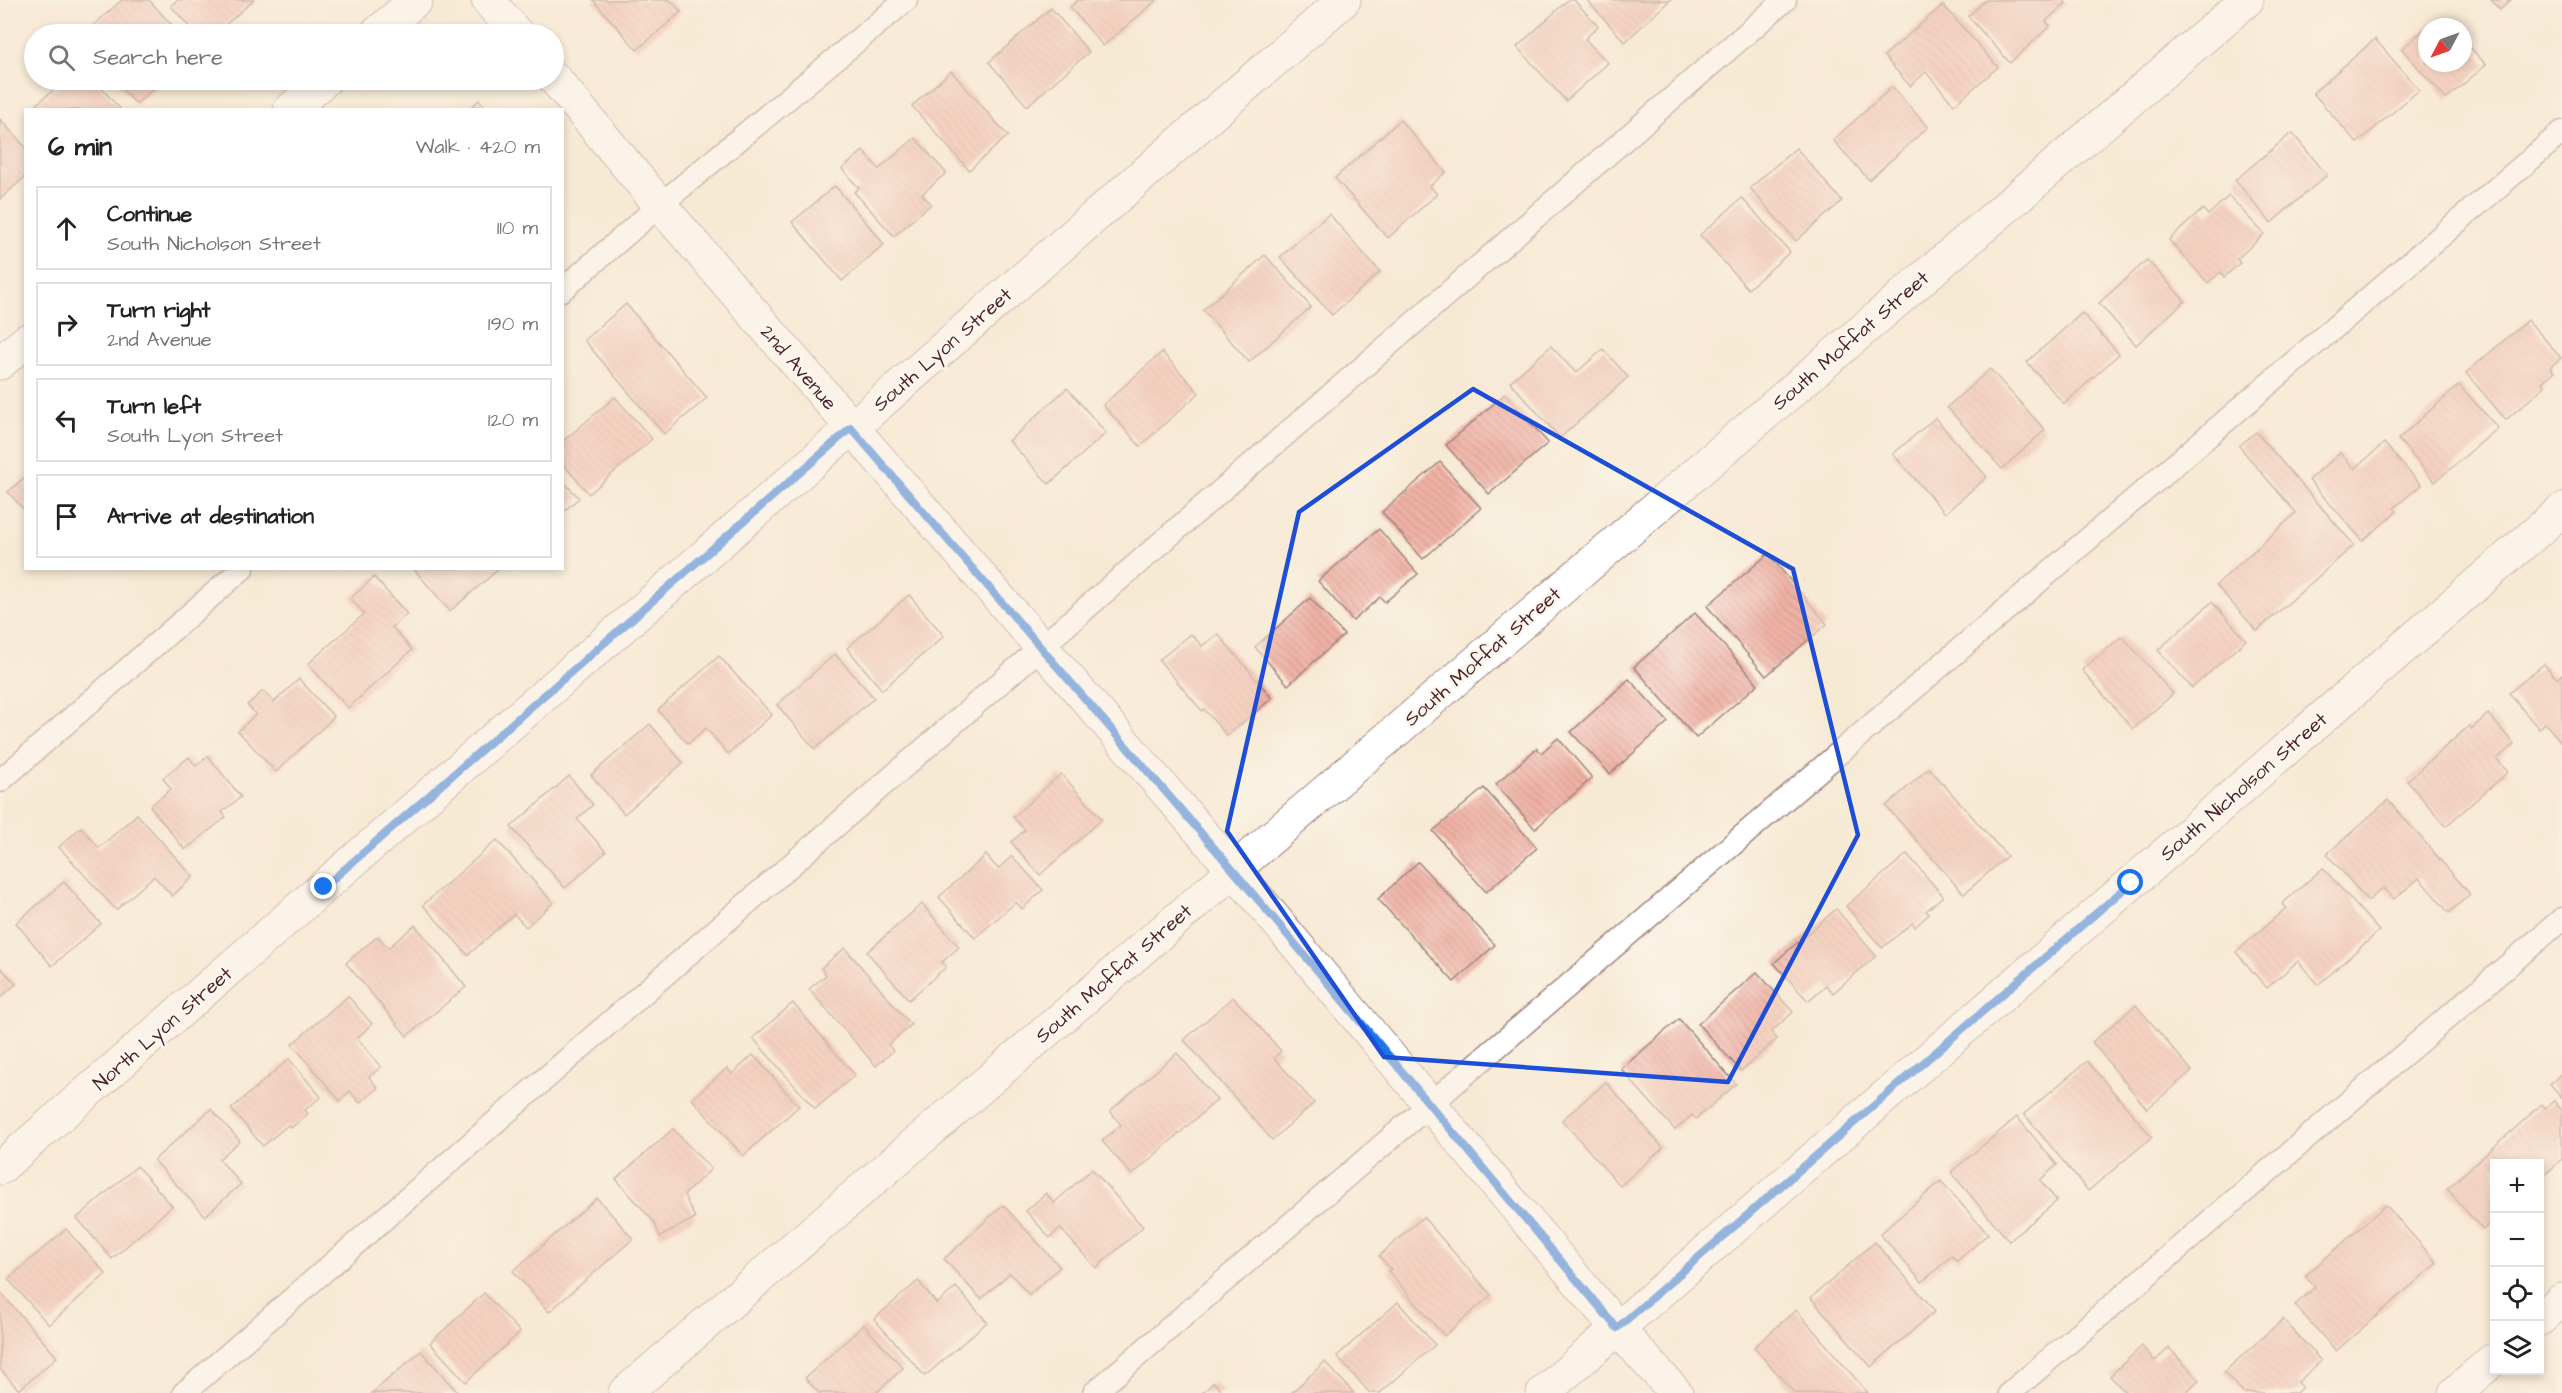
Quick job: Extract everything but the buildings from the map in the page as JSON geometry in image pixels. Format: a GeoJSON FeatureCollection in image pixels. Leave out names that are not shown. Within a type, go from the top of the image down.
{"type":"FeatureCollection","features":[{"type":"Feature","properties":{"kind":"street"},"geometry":{"type":"LineString","coordinates":[[388,24],[416,0]]}},
{"type":"Feature","properties":{"kind":"street"},"geometry":{"type":"LineString","coordinates":[[488,0],[508,24]]}},
{"type":"Feature","properties":{"kind":"street","name":"South Lyon Street"},"geometry":{"type":"LineString","coordinates":[[324,887],[1344,0]]}},
{"type":"Feature","properties":{"kind":"street","name":"South Moffat Street"},"geometry":{"type":"LineString","coordinates":[[625,1393],[2247,0]]}},
{"type":"Feature","properties":{"kind":"street"},"geometry":{"type":"LineString","coordinates":[[292,108],[313,90]]}},
{"type":"Feature","properties":{"kind":"street","name":"2nd Avenue"},"geometry":{"type":"LineString","coordinates":[[564,90],[851,428],[1233,870],[1617,1328],[1676,1393]]}},
{"type":"Feature","properties":{"kind":"street"},"geometry":{"type":"LineString","coordinates":[[0,363],[24,343]]}},
{"type":"Feature","properties":{"kind":"street","name":"South Nicholson Street"},"geometry":{"type":"LineString","coordinates":[[1543,1393],[2562,510]]}},
{"type":"Feature","properties":{"kind":"street","name":"North Lyon Street"},"geometry":{"type":"LineString","coordinates":[[0,1168],[324,887]]}},
{"type":"Feature","properties":{"kind":"street"},"geometry":{"type":"LineString","coordinates":[[2544,1316],[2562,1300]]}},
{"type":"Feature","properties":{"kind":"street"},"geometry":{"type":"LineString","coordinates":[[2455,1393],[2490,1362]]}},
{"type":"Feature","properties":{"kind":"lane"},"geometry":{"type":"LineString","coordinates":[[564,288],[906,0]]}},
{"type":"Feature","properties":{"kind":"lane"},"geometry":{"type":"LineString","coordinates":[[184,1393],[1785,0]]}},
{"type":"Feature","properties":{"kind":"lane"},"geometry":{"type":"LineString","coordinates":[[1094,1393],[2562,132]]}},
{"type":"Feature","properties":{"kind":"lane"},"geometry":{"type":"LineString","coordinates":[[0,781],[241,570]]}},
{"type":"Feature","properties":{"kind":"lane"},"geometry":{"type":"LineString","coordinates":[[2010,1393],[2562,919]]}},
{"type":"Feature","properties":{"kind":"highlighted area"},"geometry":{"type":"Polygon","coordinates":[[[1473,389],[1793,569],[1858,835],[1728,1082],[1384,1057],[1227,831],[1299,512],[1473,389]]]}},
{"type":"Feature","properties":{"kind":"route"},"geometry":{"type":"LineString","coordinates":[[324,887],[851,428],[1233,870],[1617,1328],[2131,883]]}}]}
